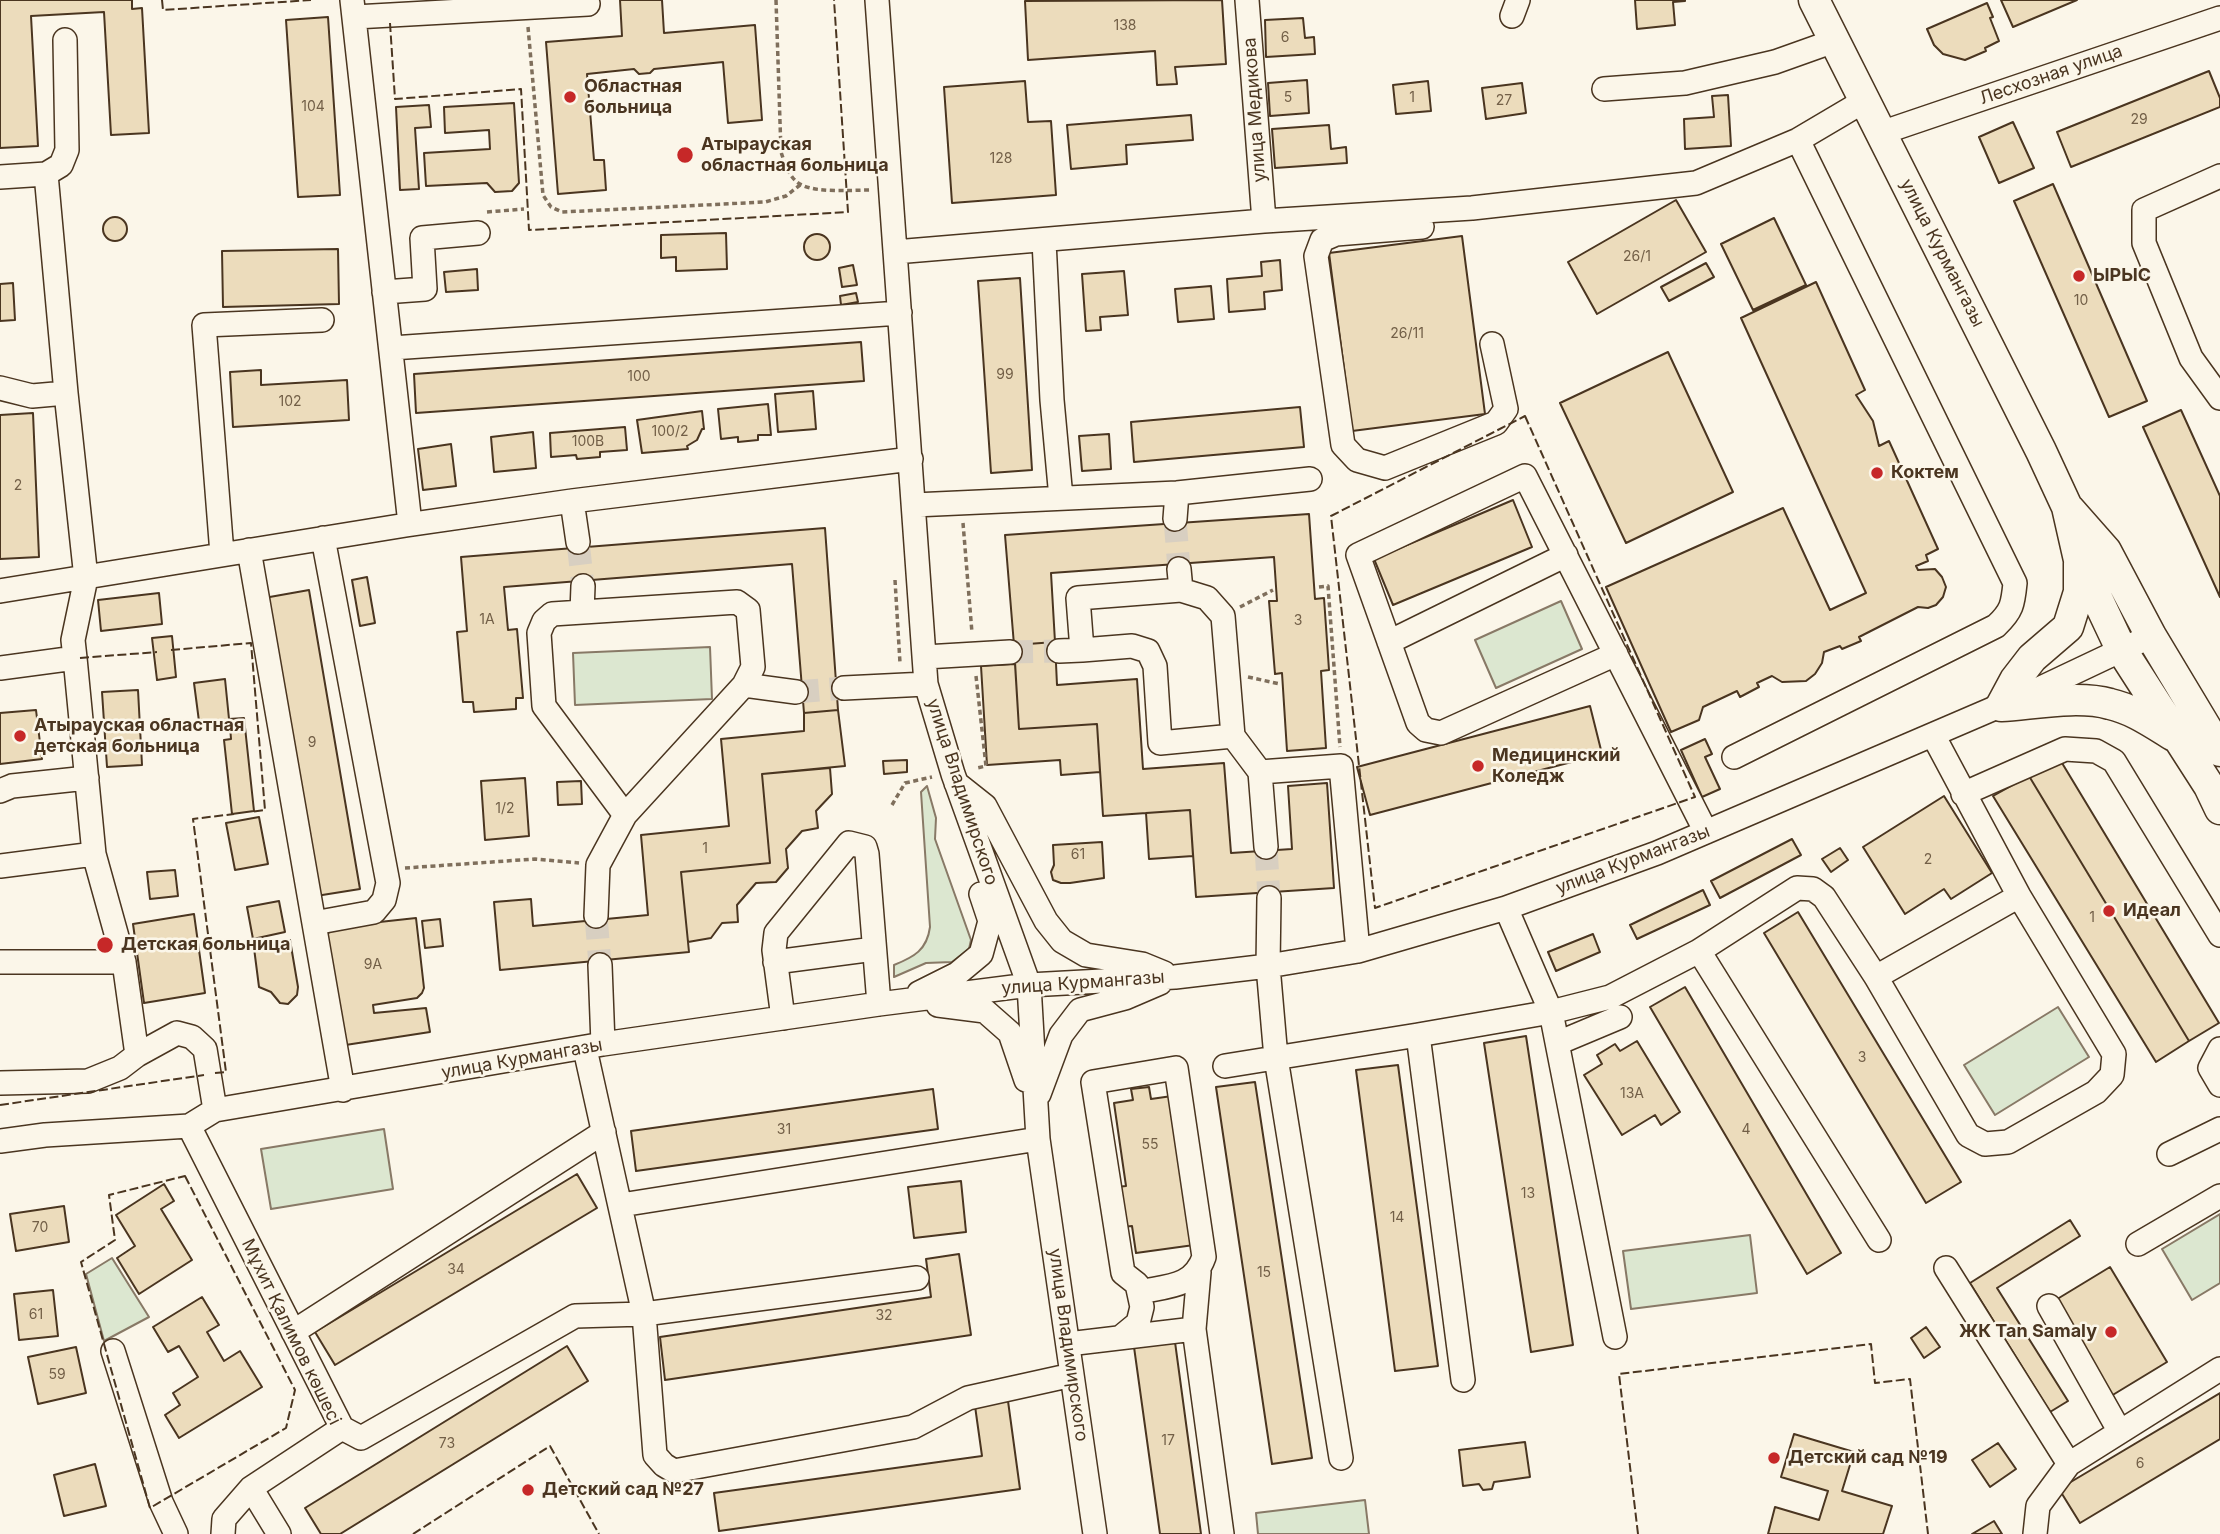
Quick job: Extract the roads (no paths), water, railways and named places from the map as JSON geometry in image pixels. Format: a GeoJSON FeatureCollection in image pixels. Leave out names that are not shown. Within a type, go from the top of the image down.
{"type":"FeatureCollection","features":[{"type":"Feature","properties":{"kind":"main road","name":"улица Курмангазы"},"geometry":{"type":"LineString","coordinates":[[1814,0],[2067,507],[2079,559],[2121,649],[2209,786],[2220,809]]}},
{"type":"Feature","properties":{"kind":"main road","name":"улица Курмангазы"},"geometry":{"type":"LineString","coordinates":[[2067,507],[2106,551],[2151,636],[2220,751]]}},
{"type":"Feature","properties":{"kind":"main road"},"geometry":{"type":"LineString","coordinates":[[2001,705],[2032,658],[2068,627],[2079,592],[2079,559]]}},
{"type":"Feature","properties":{"kind":"main road"},"geometry":{"type":"LineString","coordinates":[[2001,705],[2091,700],[2144,718],[2179,739]]}},
{"type":"Feature","properties":{"kind":"street","name":"улица Владимирского"},"geometry":{"type":"LineString","coordinates":[[877,0],[926,684],[956,783],[1029,985],[1038,1139],[1095,1534]]}},
{"type":"Feature","properties":{"kind":"street","name":"улица Медикова"},"geometry":{"type":"LineString","coordinates":[[1247,0],[1264,221]]}},
{"type":"Feature","properties":{"kind":"street"},"geometry":{"type":"LineString","coordinates":[[2212,0],[2220,18]]}},
{"type":"Feature","properties":{"kind":"street"},"geometry":{"type":"LineString","coordinates":[[410,524],[353,9],[527,8],[588,4]]}},
{"type":"Feature","properties":{"kind":"street","name":"Лесхозная улица"},"geometry":{"type":"LineString","coordinates":[[1881,133],[2220,18]]}},
{"type":"Feature","properties":{"kind":"street"},"geometry":{"type":"LineString","coordinates":[[0,177],[46,174],[61,165],[67,149],[65,40]]}},
{"type":"Feature","properties":{"kind":"street"},"geometry":{"type":"LineString","coordinates":[[1604,89],[1685,83],[1775,62],[1835,41]]}},
{"type":"Feature","properties":{"kind":"street"},"geometry":{"type":"LineString","coordinates":[[895,252],[1264,221],[1472,208],[1696,183],[1798,139],[1864,101]]}},
{"type":"Feature","properties":{"kind":"street"},"geometry":{"type":"LineString","coordinates":[[1734,757],[1996,626],[2009,614],[2015,583],[1798,139]]}},
{"type":"Feature","properties":{"kind":"street"},"geometry":{"type":"LineString","coordinates":[[46,174],[86,578],[72,640],[94,854],[124,962],[137,1055]]}},
{"type":"Feature","properties":{"kind":"street"},"geometry":{"type":"LineString","coordinates":[[2220,177],[2144,210],[2144,243],[2191,358],[2220,398]]}},
{"type":"Feature","properties":{"kind":"street"},"geometry":{"type":"LineString","coordinates":[[1474,222],[1336,234],[1322,240],[1316,256],[1343,445],[1357,460],[1385,468],[1496,423],[1506,409],[1492,344]]}},
{"type":"Feature","properties":{"kind":"street"},"geometry":{"type":"LineString","coordinates":[[384,292],[425,289],[422,238],[478,233]]}},
{"type":"Feature","properties":{"kind":"street"},"geometry":{"type":"LineString","coordinates":[[1044,241],[1060,498]]}},
{"type":"Feature","properties":{"kind":"street"},"geometry":{"type":"LineString","coordinates":[[392,348],[900,313]]}},
{"type":"Feature","properties":{"kind":"street"},"geometry":{"type":"LineString","coordinates":[[222,554],[204,325],[322,320]]}},
{"type":"Feature","properties":{"kind":"street"},"geometry":{"type":"LineString","coordinates":[[0,388],[32,396],[66,393]]}},
{"type":"Feature","properties":{"kind":"street"},"geometry":{"type":"LineString","coordinates":[[0,591],[410,524],[911,459]]}},
{"type":"Feature","properties":{"kind":"street"},"geometry":{"type":"LineString","coordinates":[[1616,654],[1441,733],[1426,730],[1418,723],[1358,555],[1525,475],[1566,555],[1706,832]]}},
{"type":"Feature","properties":{"kind":"street"},"geometry":{"type":"LineString","coordinates":[[914,505],[1177,493],[1310,479]]}},
{"type":"Feature","properties":{"kind":"street"},"geometry":{"type":"LineString","coordinates":[[1175,519],[1177,493]]}},
{"type":"Feature","properties":{"kind":"street"},"geometry":{"type":"LineString","coordinates":[[572,501],[578,542]]}},
{"type":"Feature","properties":{"kind":"street"},"geometry":{"type":"LineString","coordinates":[[314,923],[374,912],[384,900],[388,883],[323,538]]}},
{"type":"Feature","properties":{"kind":"street"},"geometry":{"type":"LineString","coordinates":[[249,550],[343,1090]]}},
{"type":"Feature","properties":{"kind":"street"},"geometry":{"type":"LineString","coordinates":[[1389,642],[1566,555]]}},
{"type":"Feature","properties":{"kind":"street"},"geometry":{"type":"LineString","coordinates":[[1082,650],[1078,598],[1180,579],[1207,598],[1223,616],[1233,736],[1260,772],[1266,847]]}},
{"type":"Feature","properties":{"kind":"street"},"geometry":{"type":"LineString","coordinates":[[582,612],[583,586]]}},
{"type":"Feature","properties":{"kind":"street"},"geometry":{"type":"LineString","coordinates":[[596,916],[598,865],[625,816],[744,685],[753,667],[748,610],[737,602],[552,614],[544,621],[539,633],[544,706],[625,816]]}},
{"type":"Feature","properties":{"kind":"street","name":"улица Курмангазы"},"geometry":{"type":"LineString","coordinates":[[0,1141],[45,1135],[189,1126],[215,1110],[594,1046],[879,1004],[1029,985],[1175,977],[1268,966],[1358,951],[1506,908],[1657,853],[1933,735],[2151,636]]}},
{"type":"Feature","properties":{"kind":"street"},"geometry":{"type":"LineString","coordinates":[[1059,651],[1132,646],[1148,651],[1155,666],[1160,743],[1233,736]]}},
{"type":"Feature","properties":{"kind":"street"},"geometry":{"type":"LineString","coordinates":[[925,657],[1010,652]]}},
{"type":"Feature","properties":{"kind":"street"},"geometry":{"type":"LineString","coordinates":[[0,668],[75,658]]}},
{"type":"Feature","properties":{"kind":"street"},"geometry":{"type":"LineString","coordinates":[[844,688],[926,684]]}},
{"type":"Feature","properties":{"kind":"street"},"geometry":{"type":"LineString","coordinates":[[744,685],[796,692]]}},
{"type":"Feature","properties":{"kind":"street"},"geometry":{"type":"LineString","coordinates":[[1225,1066],[1551,1012],[1610,998],[1699,951],[1797,888],[1813,889],[1824,897],[1876,976],[1968,1135],[1985,1144],[2008,1142],[2096,1092],[2112,1075],[2113,1054],[2018,896],[1933,735]]}},
{"type":"Feature","properties":{"kind":"street"},"geometry":{"type":"LineString","coordinates":[[1963,794],[2065,748],[2096,751],[2113,761],[2220,935]]}},
{"type":"Feature","properties":{"kind":"street"},"geometry":{"type":"LineString","coordinates":[[1260,772],[1341,766],[1358,951]]}},
{"type":"Feature","properties":{"kind":"street"},"geometry":{"type":"LineString","coordinates":[[0,791],[12,786],[87,778]]}},
{"type":"Feature","properties":{"kind":"street"},"geometry":{"type":"LineString","coordinates":[[956,783],[985,806],[1046,921],[1062,941],[1086,955],[1142,964],[1175,977]]}},
{"type":"Feature","properties":{"kind":"street"},"geometry":{"type":"LineString","coordinates":[[904,1001],[957,974],[981,954],[990,922],[956,817],[956,783]]}},
{"type":"Feature","properties":{"kind":"street"},"geometry":{"type":"LineString","coordinates":[[783,1018],[773,941],[776,933],[849,843],[865,846],[867,853],[879,1004]]}},
{"type":"Feature","properties":{"kind":"street"},"geometry":{"type":"LineString","coordinates":[[0,866],[94,854]]}},
{"type":"Feature","properties":{"kind":"street"},"geometry":{"type":"LineString","coordinates":[[1876,976],[2018,896]]}},
{"type":"Feature","properties":{"kind":"street"},"geometry":{"type":"LineString","coordinates":[[1269,898],[1268,966],[1276,1058],[1341,1458]]}},
{"type":"Feature","properties":{"kind":"street"},"geometry":{"type":"LineString","coordinates":[[1506,908],[1551,1012],[1615,1337]]}},
{"type":"Feature","properties":{"kind":"street"},"geometry":{"type":"LineString","coordinates":[[775,962],[874,949]]}},
{"type":"Feature","properties":{"kind":"street"},"geometry":{"type":"LineString","coordinates":[[1699,951],[1879,1240]]}},
{"type":"Feature","properties":{"kind":"street"},"geometry":{"type":"LineString","coordinates":[[0,962],[124,962]]}},
{"type":"Feature","properties":{"kind":"street"},"geometry":{"type":"LineString","coordinates":[[600,965],[594,1046],[604,1132],[644,1314],[655,1455],[664,1465],[674,1471],[913,1427],[968,1398],[1072,1376]]}},
{"type":"Feature","properties":{"kind":"street"},"geometry":{"type":"LineString","coordinates":[[1035,1105],[1061,1035],[1080,1010],[1125,998],[1175,977]]}},
{"type":"Feature","properties":{"kind":"street"},"geometry":{"type":"LineString","coordinates":[[904,1001],[985,1011],[1010,1033],[1035,1105]]}},
{"type":"Feature","properties":{"kind":"street"},"geometry":{"type":"LineString","coordinates":[[1558,1043],[1620,1017]]}},
{"type":"Feature","properties":{"kind":"street"},"geometry":{"type":"LineString","coordinates":[[0,1083],[88,1081],[120,1068],[137,1055],[177,1033],[192,1037],[205,1049],[215,1110]]}},
{"type":"Feature","properties":{"kind":"street"},"geometry":{"type":"LineString","coordinates":[[1418,1035],[1463,1380]]}},
{"type":"Feature","properties":{"kind":"street"},"geometry":{"type":"LineString","coordinates":[[2220,1049],[2210,1068],[2220,1085]]}},
{"type":"Feature","properties":{"kind":"street"},"geometry":{"type":"LineString","coordinates":[[1121,1337],[1138,1323],[1142,1307],[1137,1284],[1123,1273],[1093,1082],[1176,1068],[1204,1257],[1199,1272],[1194,1329],[1222,1534]]}},
{"type":"Feature","properties":{"kind":"street","name":"Мұхит Қалимов көшесі"},"geometry":{"type":"LineString","coordinates":[[189,1126],[342,1429],[251,1488],[224,1520],[223,1534]]}},
{"type":"Feature","properties":{"kind":"street"},"geometry":{"type":"LineString","coordinates":[[2169,1154],[2220,1129]]}},
{"type":"Feature","properties":{"kind":"street"},"geometry":{"type":"LineString","coordinates":[[293,1332],[604,1132]]}},
{"type":"Feature","properties":{"kind":"street"},"geometry":{"type":"LineString","coordinates":[[621,1205],[1038,1139]]}},
{"type":"Feature","properties":{"kind":"street"},"geometry":{"type":"LineString","coordinates":[[2138,1244],[2220,1196]]}},
{"type":"Feature","properties":{"kind":"street"},"geometry":{"type":"LineString","coordinates":[[1946,1268],[2069,1464]]}},
{"type":"Feature","properties":{"kind":"street"},"geometry":{"type":"LineString","coordinates":[[1139,1292],[1186,1282],[1199,1272]]}},
{"type":"Feature","properties":{"kind":"street"},"geometry":{"type":"LineString","coordinates":[[342,1429],[360,1438],[575,1316],[644,1314],[918,1278]]}},
{"type":"Feature","properties":{"kind":"street"},"geometry":{"type":"LineString","coordinates":[[2049,1306],[2120,1432]]}},
{"type":"Feature","properties":{"kind":"street"},"geometry":{"type":"LineString","coordinates":[[1068,1344],[1194,1329]]}},
{"type":"Feature","properties":{"kind":"street"},"geometry":{"type":"LineString","coordinates":[[113,1351],[161,1502],[176,1534]]}},
{"type":"Feature","properties":{"kind":"street"},"geometry":{"type":"LineString","coordinates":[[2035,1534],[2038,1506],[2069,1464],[2220,1369]]}},
{"type":"Feature","properties":{"kind":"street"},"geometry":{"type":"LineString","coordinates":[[251,1488],[279,1534]]}},
{"type":"Feature","properties":{"kind":"tunnel"},"geometry":{"type":"LineString","coordinates":[[1175,519],[1179,569]]}},
{"type":"Feature","properties":{"kind":"tunnel"},"geometry":{"type":"LineString","coordinates":[[578,542],[583,586]]}},
{"type":"Feature","properties":{"kind":"tunnel"},"geometry":{"type":"LineString","coordinates":[[1010,652],[1059,651]]}},
{"type":"Feature","properties":{"kind":"tunnel"},"geometry":{"type":"LineString","coordinates":[[796,692],[844,688]]}},
{"type":"Feature","properties":{"kind":"tunnel"},"geometry":{"type":"LineString","coordinates":[[1266,847],[1269,898]]}},
{"type":"Feature","properties":{"kind":"tunnel"},"geometry":{"type":"LineString","coordinates":[[596,916],[600,965]]}},
{"type":"Feature","properties":{"kind":"place","name":"Областная больница"},"geometry":{"type":"Point","coordinates":[570,97]}},
{"type":"Feature","properties":{"kind":"place","name":"Атырауская областная больница"},"geometry":{"type":"Point","coordinates":[685,155]}},
{"type":"Feature","properties":{"kind":"place","name":"ЫРЫС"},"geometry":{"type":"Point","coordinates":[2079,276]}},
{"type":"Feature","properties":{"kind":"place","name":"Коктем"},"geometry":{"type":"Point","coordinates":[1877,473]}},
{"type":"Feature","properties":{"kind":"place","name":"Атырауская областная детская больница"},"geometry":{"type":"Point","coordinates":[20,736]}},
{"type":"Feature","properties":{"kind":"place","name":"Медицинский Коледж"},"geometry":{"type":"Point","coordinates":[1478,766]}},
{"type":"Feature","properties":{"kind":"place","name":"Идеал"},"geometry":{"type":"Point","coordinates":[2109,911]}},
{"type":"Feature","properties":{"kind":"place","name":"Детская больница"},"geometry":{"type":"Point","coordinates":[105,945]}},
{"type":"Feature","properties":{"kind":"place","name":"ЖК Tan Samaly"},"geometry":{"type":"Point","coordinates":[2111,1332]}},
{"type":"Feature","properties":{"kind":"place","name":"Детский сад №19"},"geometry":{"type":"Point","coordinates":[1774,1458]}},
{"type":"Feature","properties":{"kind":"place","name":"Детский сад №27"},"geometry":{"type":"Point","coordinates":[528,1490]}}]}
